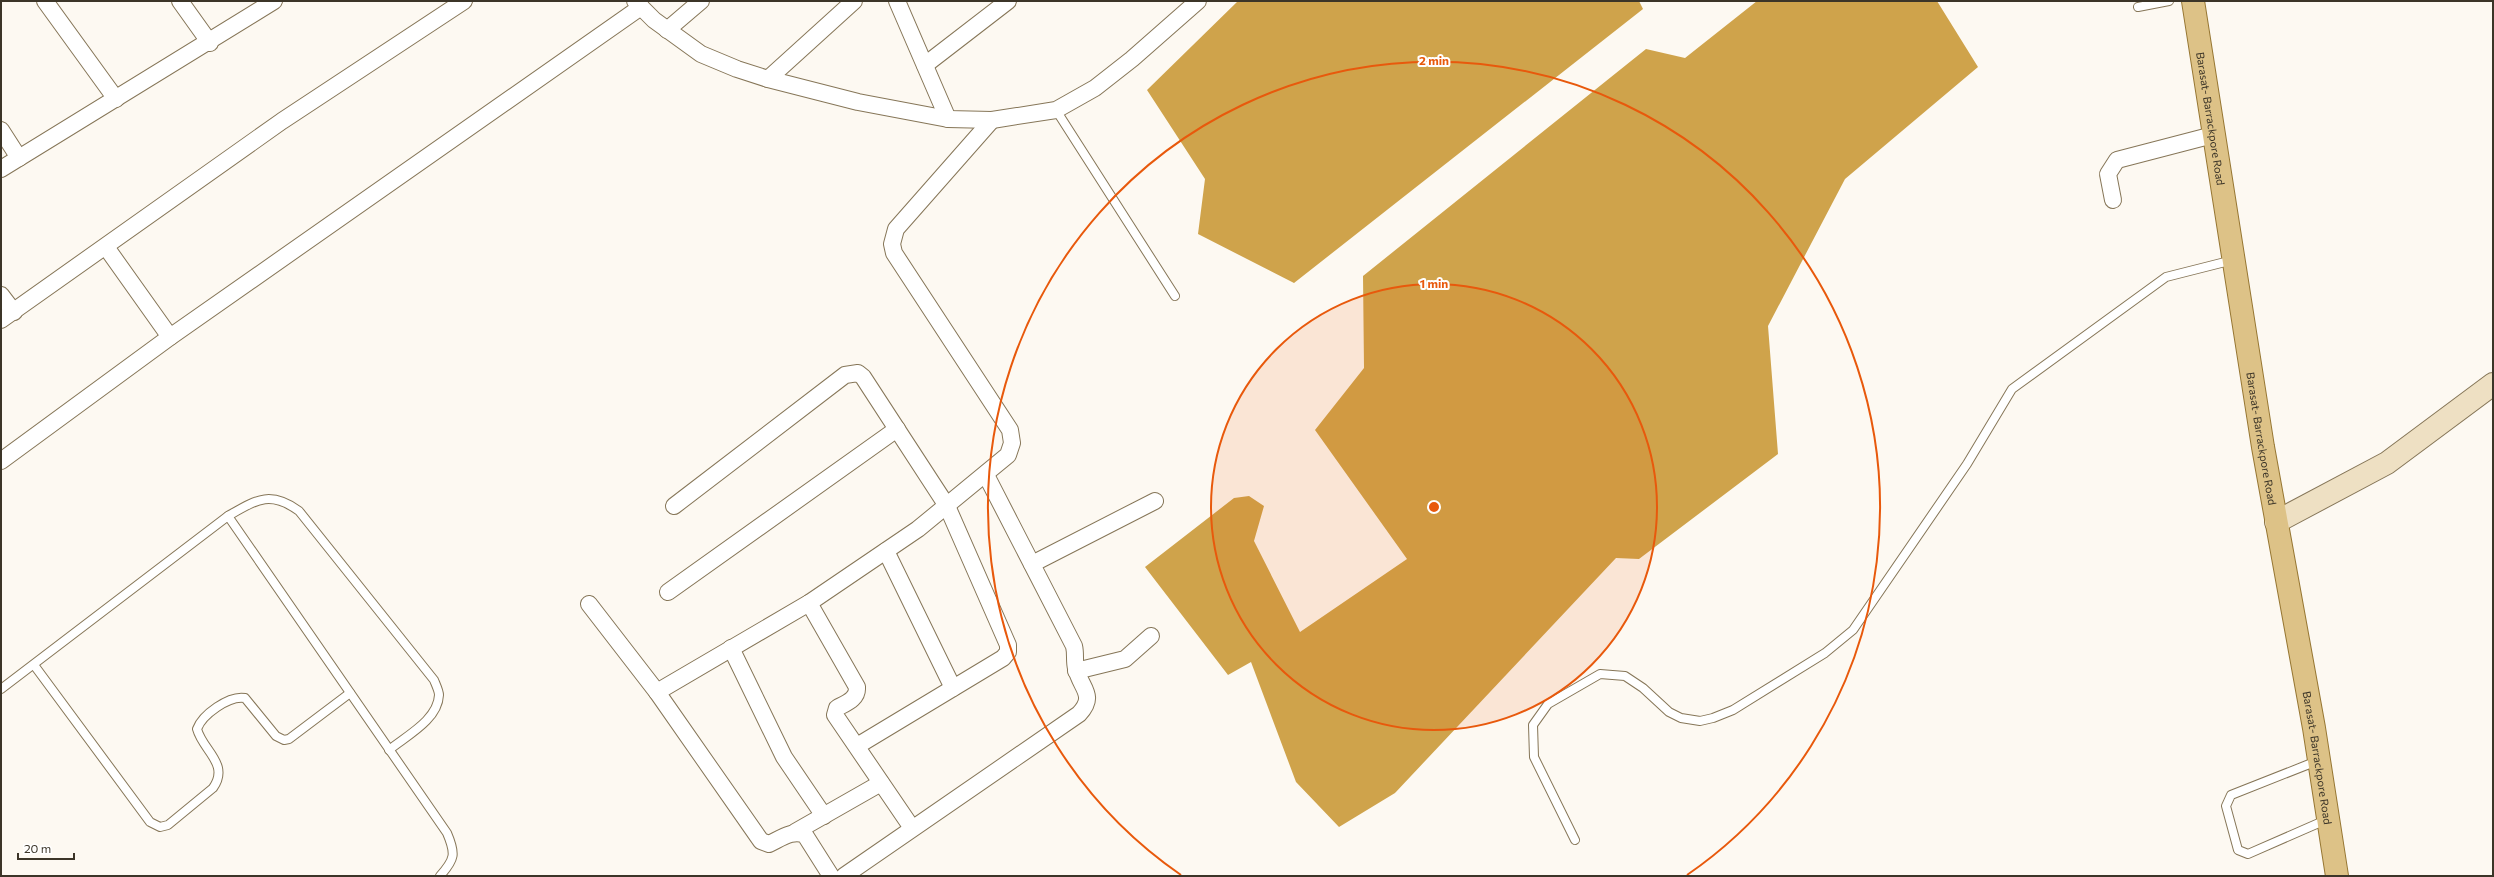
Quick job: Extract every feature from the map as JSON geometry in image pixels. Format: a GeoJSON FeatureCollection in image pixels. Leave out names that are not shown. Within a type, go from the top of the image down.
{"type":"FeatureCollection","features":[{"type":"Feature","properties":{"kind":"main road","name":"Barasat- Barrackpore Road"},"geometry":{"type":"LineString","coordinates":[[2193,1],[2213,135],[2276,522],[2329,819],[2337,876]]}},
{"type":"Feature","properties":{"kind":"street"},"geometry":{"type":"LineString","coordinates":[[46,1],[116,99]]}},
{"type":"Feature","properties":{"kind":"street"},"geometry":{"type":"LineString","coordinates":[[180,1],[210,43]]}},
{"type":"Feature","properties":{"kind":"street"},"geometry":{"type":"LineString","coordinates":[[1,169],[210,43],[274,1]]}},
{"type":"Feature","properties":{"kind":"street"},"geometry":{"type":"LineString","coordinates":[[667,30],[701,1]]}},
{"type":"Feature","properties":{"kind":"street"},"geometry":{"type":"LineString","coordinates":[[768,79],[854,1]]}},
{"type":"Feature","properties":{"kind":"street"},"geometry":{"type":"LineString","coordinates":[[898,1],[948,119]]}},
{"type":"Feature","properties":{"kind":"street"},"geometry":{"type":"LineString","coordinates":[[924,65],[1008,1]]}},
{"type":"Feature","properties":{"kind":"street"},"geometry":{"type":"LineString","coordinates":[[1,461],[170,337],[638,4],[667,30],[701,54],[768,79],[858,102],[948,119],[992,120],[1056,110],[1095,88],[1132,59],[1198,1]]}},
{"type":"Feature","properties":{"kind":"street"},"geometry":{"type":"LineString","coordinates":[[1,295],[7,316],[106,248],[282,121],[462,2]]}},
{"type":"Feature","properties":{"kind":"street"},"geometry":{"type":"LineString","coordinates":[[657,692],[809,603],[886,551],[947,506],[986,475],[1008,455],[1012,442],[1010,430],[894,253],[892,244],[896,229],[992,120]]}},
{"type":"Feature","properties":{"kind":"street"},"geometry":{"type":"LineString","coordinates":[[1,130],[19,158]]}},
{"type":"Feature","properties":{"kind":"street"},"geometry":{"type":"LineString","coordinates":[[2113,200],[2108,174],[2117,160],[2213,135]]}},
{"type":"Feature","properties":{"kind":"street"},"geometry":{"type":"LineString","coordinates":[[106,248],[170,337]]}},
{"type":"Feature","properties":{"kind":"street"},"geometry":{"type":"LineString","coordinates":[[674,506],[845,375],[851,372],[858,373],[863,377],[947,506],[1008,645],[1008,652],[1003,658],[857,746]]}},
{"type":"Feature","properties":{"kind":"street"},"geometry":{"type":"LineString","coordinates":[[2276,522],[2387,464],[2493,384]]}},
{"type":"Feature","properties":{"kind":"street"},"geometry":{"type":"LineString","coordinates":[[668,592],[897,429]]}},
{"type":"Feature","properties":{"kind":"street"},"geometry":{"type":"LineString","coordinates":[[844,876],[1079,714],[1085,708],[1087,694],[1076,671],[1074,646],[986,475]]}},
{"type":"Feature","properties":{"kind":"street"},"geometry":{"type":"LineString","coordinates":[[1032,564],[1155,501]]}},
{"type":"Feature","properties":{"kind":"street"},"geometry":{"type":"LineString","coordinates":[[886,551],[953,688]]}},
{"type":"Feature","properties":{"kind":"street"},"geometry":{"type":"LineString","coordinates":[[809,603],[857,687],[857,693],[854,699],[835,710],[835,715],[912,828]]}},
{"type":"Feature","properties":{"kind":"street"},"geometry":{"type":"LineString","coordinates":[[589,604],[657,692],[761,841],[769,844],[795,832],[881,783]]}},
{"type":"Feature","properties":{"kind":"street"},"geometry":{"type":"LineString","coordinates":[[1076,671],[1122,660],[1151,636]]}},
{"type":"Feature","properties":{"kind":"street"},"geometry":{"type":"LineString","coordinates":[[732,648],[784,757],[824,816]]}},
{"type":"Feature","properties":{"kind":"street"},"geometry":{"type":"LineString","coordinates":[[795,832],[805,835],[831,876]]}},
{"type":"Feature","properties":{"kind":"lane"},"geometry":{"type":"LineString","coordinates":[[2138,7],[2169,1]]}},
{"type":"Feature","properties":{"kind":"lane"},"geometry":{"type":"LineString","coordinates":[[1056,110],[1175,296]]}},
{"type":"Feature","properties":{"kind":"lane"},"geometry":{"type":"LineString","coordinates":[[1575,840],[1534,757],[1533,726],[1548,704],[1600,674],[1625,676],[1643,688],[1669,712],[1681,718],[1700,720],[1713,718],[1733,710],[1825,653],[1853,630],[1971,458],[2012,389],[2166,277],[2233,260]]}},
{"type":"Feature","properties":{"kind":"lane"},"geometry":{"type":"LineString","coordinates":[[1,689],[228,516],[253,502],[269,498],[286,501],[299,511],[434,680],[440,694],[437,707],[430,718],[389,750]]}},
{"type":"Feature","properties":{"kind":"lane"},"geometry":{"type":"LineString","coordinates":[[228,516],[447,833],[454,848],[452,862],[440,876]]}},
{"type":"Feature","properties":{"kind":"lane"},"geometry":{"type":"LineString","coordinates":[[34,665],[150,822],[160,827],[168,824],[213,788],[219,780],[220,771],[216,761],[199,736],[197,729],[204,718],[232,698],[245,698],[276,736],[284,740],[290,739],[350,693]]}},
{"type":"Feature","properties":{"kind":"lane"},"geometry":{"type":"LineString","coordinates":[[2319,761],[2231,795],[2226,806],[2238,850],[2248,854],[2329,819]]}},
{"type":"Feature","properties":{"kind":"shaded area"},"geometry":{"type":"Polygon","coordinates":[[[1238,1],[1639,1],[1643,9],[1294,283],[1198,234],[1205,179],[1147,90],[1238,1]]]}},
{"type":"Feature","properties":{"kind":"shaded area"},"geometry":{"type":"Polygon","coordinates":[[[1757,1],[1937,1],[1978,67],[1845,179],[1768,326],[1778,454],[1639,559],[1616,558],[1395,793],[1339,827],[1296,782],[1251,662],[1228,675],[1145,567],[1234,498],[1249,496],[1264,506],[1254,541],[1300,632],[1407,559],[1315,430],[1364,368],[1363,276],[1646,49],[1685,58],[1757,1]]]}}]}
